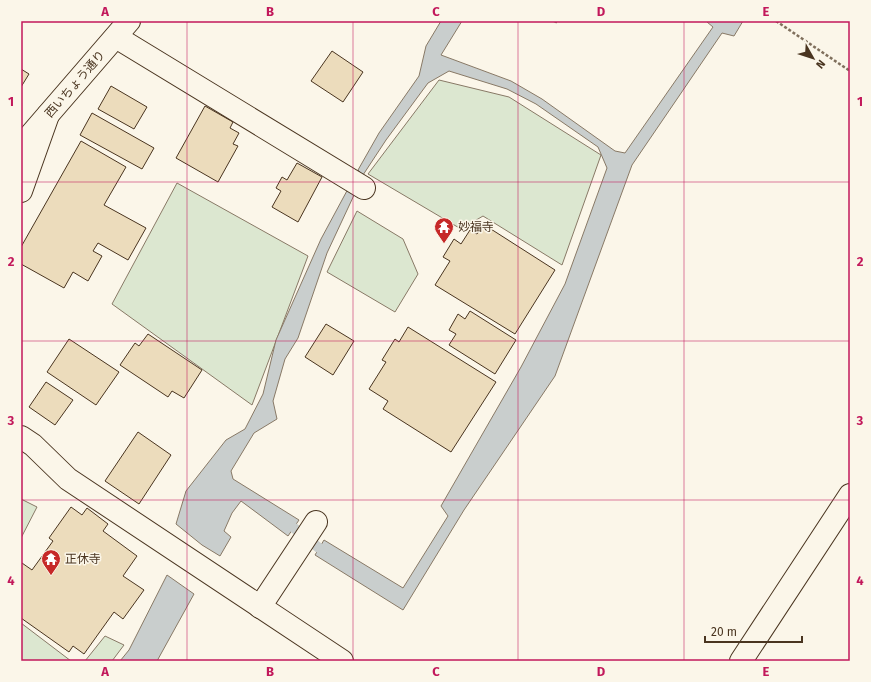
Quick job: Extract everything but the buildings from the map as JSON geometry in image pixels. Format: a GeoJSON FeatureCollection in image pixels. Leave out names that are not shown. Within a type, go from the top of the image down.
{"type":"FeatureCollection","features":[{"type":"Feature","properties":{"kind":"main road","name":"西いちょう通り"},"geometry":{"type":"LineString","coordinates":[[21,146],[122,29]]}},
{"type":"Feature","properties":{"kind":"main road"},"geometry":{"type":"LineString","coordinates":[[122,29],[356,183]]}},
{"type":"Feature","properties":{"kind":"main road"},"geometry":{"type":"LineString","coordinates":[[21,191],[48,114]]}},
{"type":"Feature","properties":{"kind":"main road"},"geometry":{"type":"LineString","coordinates":[[21,437],[33,446],[68,479],[342,661]]}},
{"type":"Feature","properties":{"kind":"main road"},"geometry":{"type":"LineString","coordinates":[[741,661],[850,495]]}},
{"type":"Feature","properties":{"kind":"main road"},"geometry":{"type":"LineString","coordinates":[[260,607],[316,522]]}},
{"type":"Feature","properties":{"kind":"path"},"geometry":{"type":"LineString","coordinates":[[554,21],[559,21]]}},
{"type":"Feature","properties":{"kind":"path"},"geometry":{"type":"LineString","coordinates":[[776,21],[850,72]]}},
{"type":"Feature","properties":{"kind":"green space"},"geometry":{"type":"Polygon","coordinates":[[[439,80],[509,97],[601,155],[562,265],[483,216],[461,229],[368,174],[439,80]]]}},
{"type":"Feature","properties":{"kind":"green space"},"geometry":{"type":"Polygon","coordinates":[[[177,183],[308,256],[252,405],[112,304],[177,183]]]}},
{"type":"Feature","properties":{"kind":"green space"},"geometry":{"type":"Polygon","coordinates":[[[357,211],[403,239],[418,274],[395,312],[327,272],[357,211]]]}},
{"type":"Feature","properties":{"kind":"green space"},"geometry":{"type":"Polygon","coordinates":[[[21,499],[37,507],[21,538],[21,499]]]}},
{"type":"Feature","properties":{"kind":"green space"},"geometry":{"type":"Polygon","coordinates":[[[21,623],[71,661],[21,661],[21,623]]]}},
{"type":"Feature","properties":{"kind":"green space"},"geometry":{"type":"Polygon","coordinates":[[[105,636],[124,645],[112,661],[85,661],[105,636]]]}},
{"type":"Feature","properties":{"kind":"shaded area"},"geometry":{"type":"Polygon","coordinates":[[[441,21],[462,21],[441,55],[511,81],[542,99],[615,151],[625,153],[713,27],[707,22],[743,21],[734,36],[722,33],[632,165],[555,376],[464,510],[403,610],[315,555],[324,540],[403,588],[448,516],[441,506],[521,367],[565,284],[607,168],[598,147],[536,104],[507,89],[449,71],[428,83],[386,140],[363,175],[358,170],[379,133],[419,76],[426,46],[441,21]]]}},
{"type":"Feature","properties":{"kind":"shaded area"},"geometry":{"type":"Polygon","coordinates":[[[349,187],[355,193],[327,253],[298,338],[285,359],[273,401],[277,419],[254,433],[231,471],[233,479],[299,520],[288,536],[241,501],[232,513],[224,531],[231,537],[220,556],[202,545],[176,524],[186,491],[226,440],[245,429],[263,394],[276,340],[321,239],[349,187]]]}},
{"type":"Feature","properties":{"kind":"shaded area"},"geometry":{"type":"Polygon","coordinates":[[[167,575],[194,594],[157,661],[120,661],[129,650],[167,575]]]}},
{"type":"Feature","properties":{"kind":"waterway"},"geometry":{"type":"LineString","coordinates":[[294,528],[319,548]]}},
{"type":"Feature","properties":{"kind":"place","name":"妙福寺"},"geometry":{"type":"Point","coordinates":[444,244]}},
{"type":"Feature","properties":{"kind":"place","name":"正休寺"},"geometry":{"type":"Point","coordinates":[51,576]}}]}
